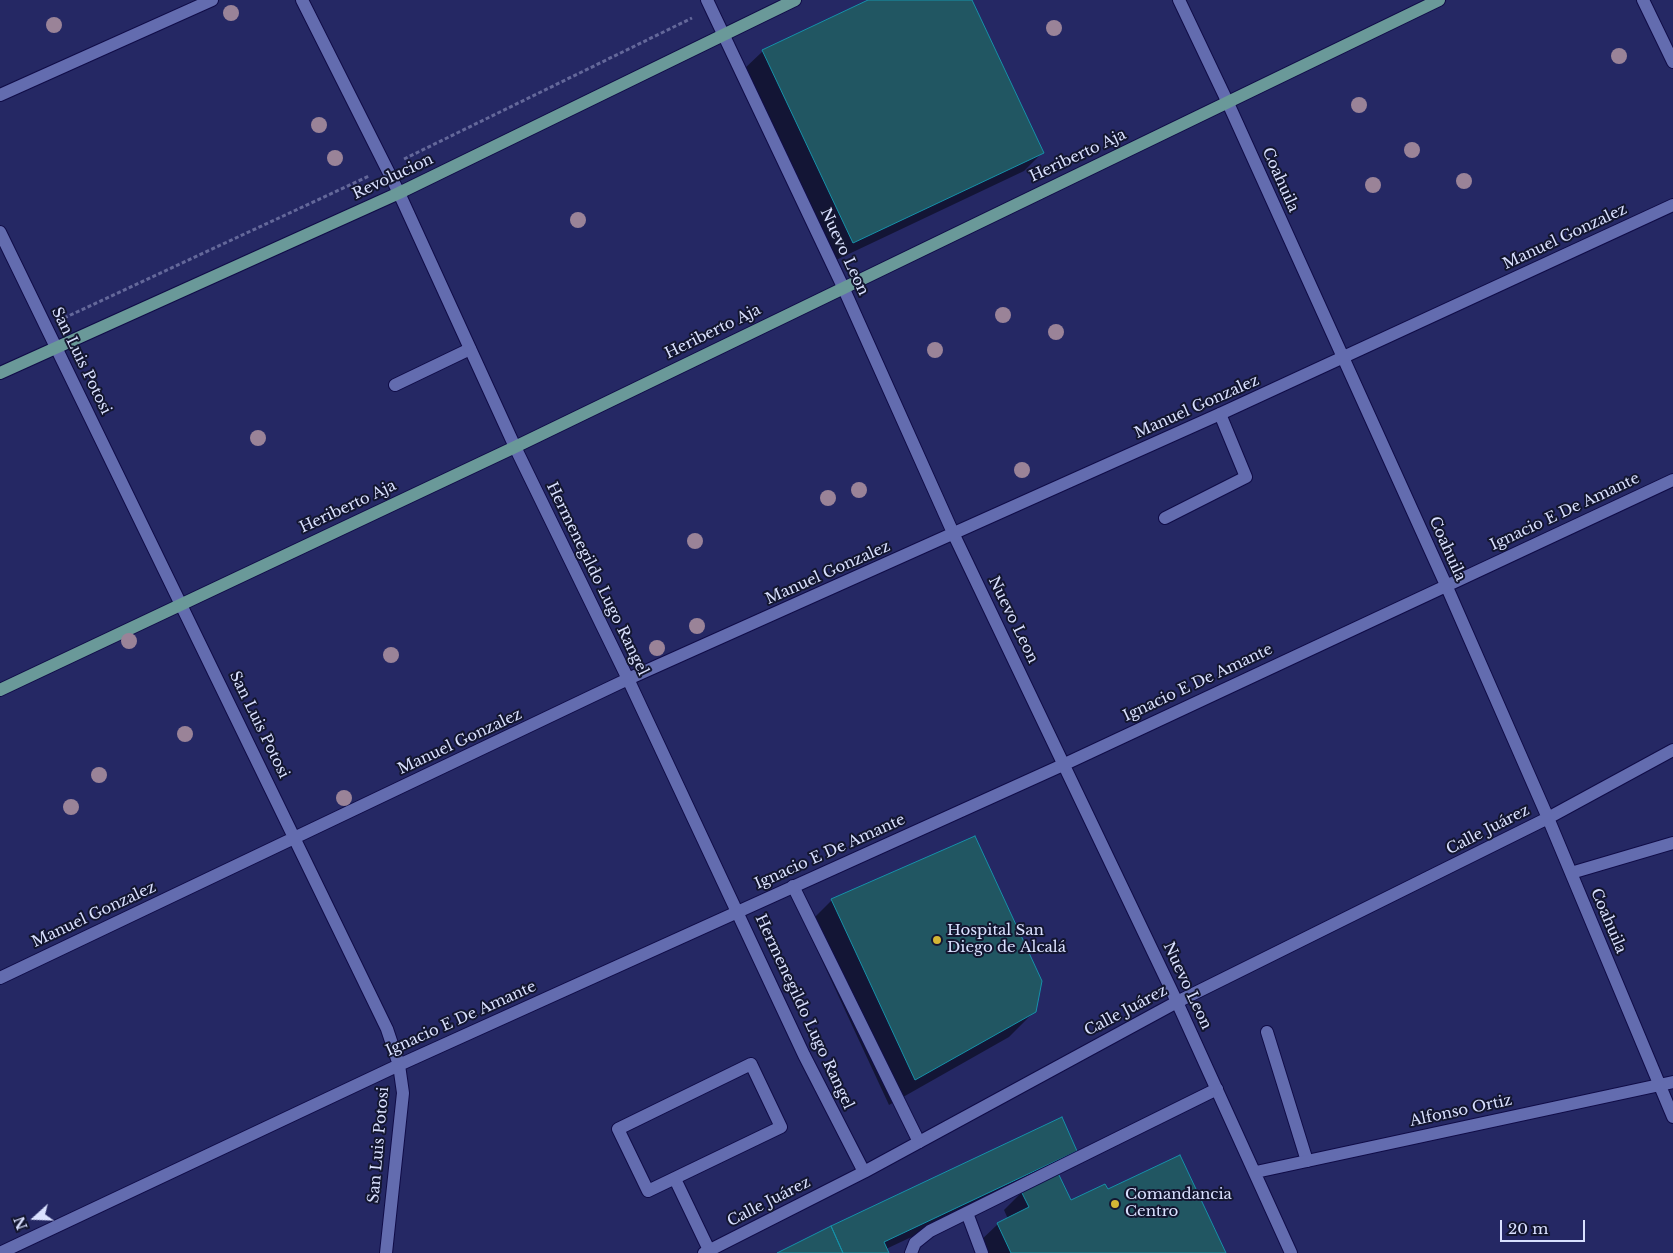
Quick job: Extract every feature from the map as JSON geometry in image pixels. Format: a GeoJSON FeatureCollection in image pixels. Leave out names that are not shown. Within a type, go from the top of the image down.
{"type":"FeatureCollection","features":[{"type":"Feature","properties":{"kind":"main road","name":"Revolucion"},"geometry":{"type":"LineString","coordinates":[[0,373],[55,346],[399,193],[795,0]]}},
{"type":"Feature","properties":{"kind":"main road","name":"Heriberto Aja"},"geometry":{"type":"LineString","coordinates":[[0,690],[515,447],[1439,0]]}},
{"type":"Feature","properties":{"kind":"street"},"geometry":{"type":"LineString","coordinates":[[0,95],[212,0]]}},
{"type":"Feature","properties":{"kind":"street","name":"Hermenegildo Lugo Rangel"},"geometry":{"type":"LineString","coordinates":[[302,0],[399,193],[515,447],[628,679],[804,1054],[864,1172]]}},
{"type":"Feature","properties":{"kind":"street","name":"Nuevo Leon"},"geometry":{"type":"LineString","coordinates":[[707,0],[843,288],[954,535],[1065,764],[1218,1089],[1292,1253]]}},
{"type":"Feature","properties":{"kind":"street","name":"Coahuila"},"geometry":{"type":"LineString","coordinates":[[1179,0],[1228,103],[1446,585],[1548,818],[1673,1116]]}},
{"type":"Feature","properties":{"kind":"street"},"geometry":{"type":"LineString","coordinates":[[1643,0],[1673,62]]}},
{"type":"Feature","properties":{"kind":"street","name":"Manuel Gonzalez"},"geometry":{"type":"LineString","coordinates":[[0,978],[628,679],[954,535],[1673,205]]}},
{"type":"Feature","properties":{"kind":"street","name":"San Luis Potosi"},"geometry":{"type":"LineString","coordinates":[[0,232],[182,603],[386,1029],[399,1065],[403,1093],[386,1253]]}},
{"type":"Feature","properties":{"kind":"street"},"geometry":{"type":"LineString","coordinates":[[395,385],[470,349]]}},
{"type":"Feature","properties":{"kind":"street"},"geometry":{"type":"LineString","coordinates":[[1165,518],[1246,477],[1220,414]]}},
{"type":"Feature","properties":{"kind":"street","name":"Ignacio E De Amante"},"geometry":{"type":"LineString","coordinates":[[0,1253],[399,1065],[1065,764],[1673,480]]}},
{"type":"Feature","properties":{"kind":"street","name":"Calle Juárez"},"geometry":{"type":"LineString","coordinates":[[707,1252],[864,1172],[1177,1002],[1548,818],[1673,750]]}},
{"type":"Feature","properties":{"kind":"street"},"geometry":{"type":"LineString","coordinates":[[1570,873],[1673,843]]}},
{"type":"Feature","properties":{"kind":"street"},"geometry":{"type":"LineString","coordinates":[[793,886],[919,1142]]}},
{"type":"Feature","properties":{"kind":"street"},"geometry":{"type":"LineString","coordinates":[[1267,1032],[1306,1161]]}},
{"type":"Feature","properties":{"kind":"street"},"geometry":{"type":"LineString","coordinates":[[751,1064],[781,1126],[674,1179],[648,1191],[618,1129],[751,1064]]}},
{"type":"Feature","properties":{"kind":"street","name":"Alfonso Ortiz"},"geometry":{"type":"LineString","coordinates":[[1256,1172],[1673,1082]]}},
{"type":"Feature","properties":{"kind":"street"},"geometry":{"type":"LineString","coordinates":[[911,1253],[915,1243],[930,1232],[1218,1089]]}},
{"type":"Feature","properties":{"kind":"street"},"geometry":{"type":"LineString","coordinates":[[674,1179],[707,1252]]}},
{"type":"Feature","properties":{"kind":"street"},"geometry":{"type":"LineString","coordinates":[[967,1213],[982,1253]]}},
{"type":"Feature","properties":{"kind":"building"},"geometry":{"type":"Polygon","coordinates":[[[868,0],[972,0],[1044,153],[853,243],[762,50],[868,0]]]}},
{"type":"Feature","properties":{"kind":"building","name":"Hospital San Diego de Alcalá"},"geometry":{"type":"Polygon","coordinates":[[[975,836],[1042,981],[1036,1012],[915,1080],[831,899],[975,836]]]}},
{"type":"Feature","properties":{"kind":"building"},"geometry":{"type":"Polygon","coordinates":[[[1062,1117],[1077,1151],[884,1242],[889,1253],[843,1253],[831,1226],[1062,1117]]]}},
{"type":"Feature","properties":{"kind":"building","name":"Comandancia Centro"},"geometry":{"type":"Polygon","coordinates":[[[1180,1155],[1226,1253],[1011,1253],[997,1223],[1029,1207],[1021,1191],[1058,1173],[1071,1200],[1105,1184],[1108,1189],[1180,1155]]]}},
{"type":"Feature","properties":{"kind":"building"},"geometry":{"type":"Polygon","coordinates":[[[831,1226],[843,1253],[777,1253],[831,1226]]]}},
{"type":"Feature","properties":{"kind":"place","name":"Hospital San Diego de Alcalá"},"geometry":{"type":"Point","coordinates":[937,940]}},
{"type":"Feature","properties":{"kind":"place","name":"Comandancia Centro"},"geometry":{"type":"Point","coordinates":[1115,1204]}}]}
